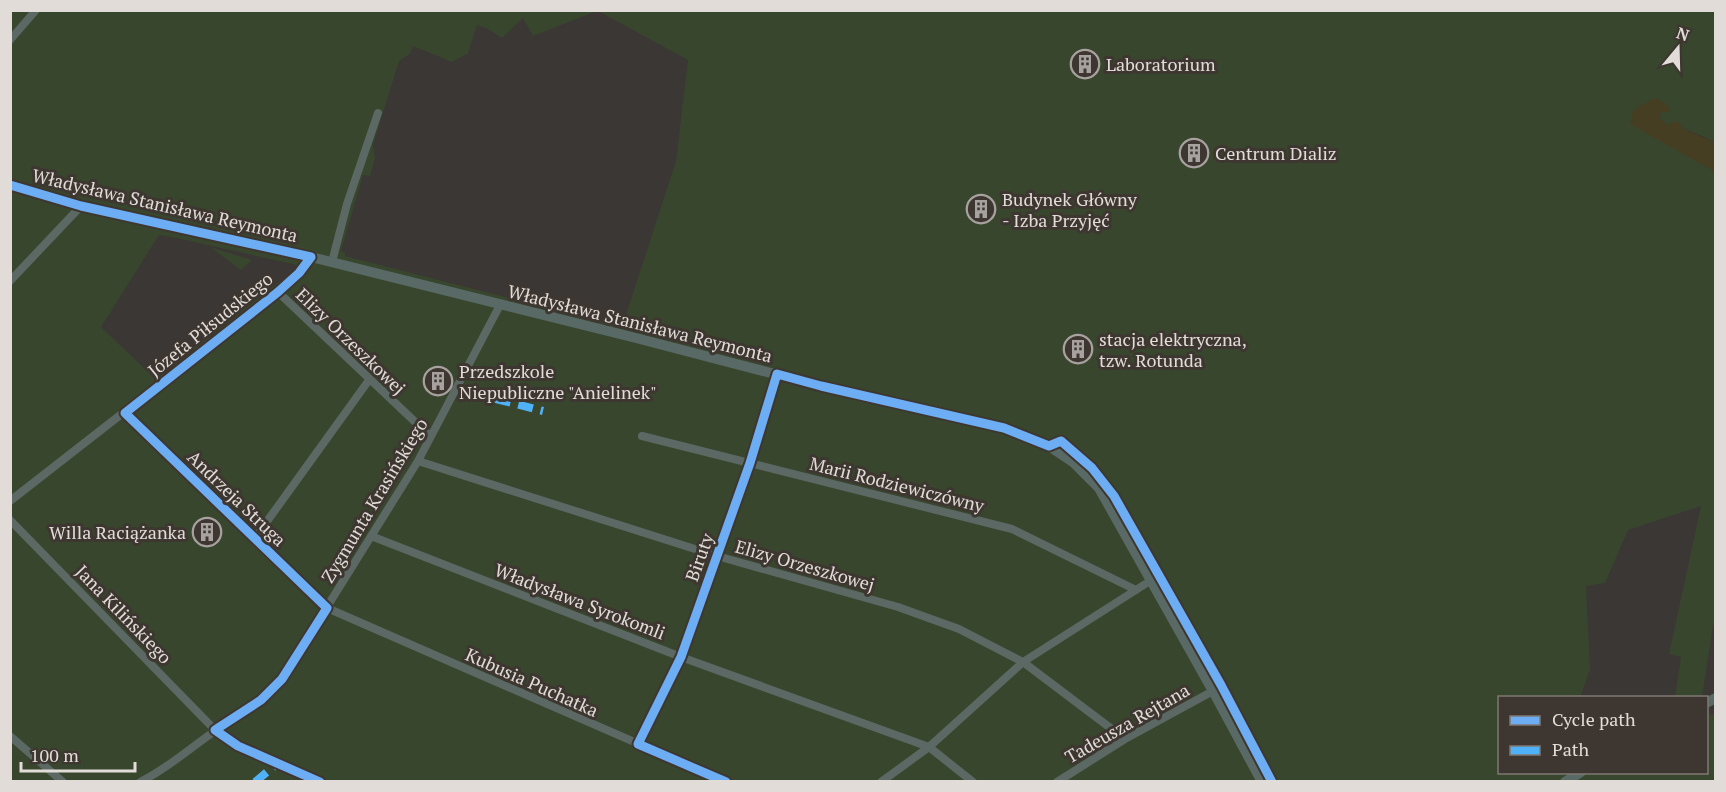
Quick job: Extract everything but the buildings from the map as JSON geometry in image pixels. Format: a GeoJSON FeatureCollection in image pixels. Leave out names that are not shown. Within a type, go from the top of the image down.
{"type":"FeatureCollection","features":[{"type":"Feature","properties":{"kind":"street"},"geometry":{"type":"LineString","coordinates":[[10,40],[36,10]]}},
{"type":"Feature","properties":{"kind":"street"},"geometry":{"type":"LineString","coordinates":[[332,262],[347,204],[378,113]]}},
{"type":"Feature","properties":{"kind":"street","name":"Władysława Stanisława Reymonta"},"geometry":{"type":"LineString","coordinates":[[10,185],[81,206],[332,262],[831,389],[1004,428],[1049,446],[1073,462],[1099,488],[1262,782]]}},
{"type":"Feature","properties":{"kind":"street"},"geometry":{"type":"LineString","coordinates":[[10,281],[81,206]]}},
{"type":"Feature","properties":{"kind":"street","name":"Józefa Piłsudskiego"},"geometry":{"type":"LineString","coordinates":[[10,501],[278,292],[299,273],[311,257]]}},
{"type":"Feature","properties":{"kind":"street","name":"Elizy Orzeszkowej"},"geometry":{"type":"LineString","coordinates":[[278,292],[430,436]]}},
{"type":"Feature","properties":{"kind":"street","name":"Zygmunta Krasińskiego"},"geometry":{"type":"LineString","coordinates":[[140,782],[154,775],[215,730],[261,700],[282,679],[418,461],[500,305]]}},
{"type":"Feature","properties":{"kind":"street","name":"Biruty"},"geometry":{"type":"LineString","coordinates":[[638,744],[681,657],[750,463],[777,375]]}},
{"type":"Feature","properties":{"kind":"street"},"geometry":{"type":"LineString","coordinates":[[255,538],[369,380]]}},
{"type":"Feature","properties":{"kind":"street"},"geometry":{"type":"LineString","coordinates":[[455,389],[496,399]]}},
{"type":"Feature","properties":{"kind":"street","name":"Andrzeja Struga"},"geometry":{"type":"LineString","coordinates":[[125,413],[327,608]]}},
{"type":"Feature","properties":{"kind":"street","name":"Marii Rodziewiczówny"},"geometry":{"type":"LineString","coordinates":[[642,436],[1012,529],[1136,590]]}},
{"type":"Feature","properties":{"kind":"street","name":"Elizy Orzeszkowej"},"geometry":{"type":"LineString","coordinates":[[418,461],[717,556],[949,625],[1023,662],[1125,738]]}},
{"type":"Feature","properties":{"kind":"street","name":"Jana Kilińskiego"},"geometry":{"type":"LineString","coordinates":[[10,520],[215,730],[238,746],[320,782]]}},
{"type":"Feature","properties":{"kind":"street","name":"Władysława Syrokomli"},"geometry":{"type":"LineString","coordinates":[[371,536],[681,657],[929,747],[973,782]]}},
{"type":"Feature","properties":{"kind":"street"},"geometry":{"type":"LineString","coordinates":[[880,782],[929,747],[1023,662],[1150,580]]}},
{"type":"Feature","properties":{"kind":"street","name":"Kubusia Puchatka"},"geometry":{"type":"LineString","coordinates":[[327,608],[726,782]]}},
{"type":"Feature","properties":{"kind":"street","name":"Tadeusza Rejtana"},"geometry":{"type":"LineString","coordinates":[[1057,782],[1125,738],[1213,691]]}},
{"type":"Feature","properties":{"kind":"street"},"geometry":{"type":"LineString","coordinates":[[10,736],[63,782]]}},
{"type":"Feature","properties":{"kind":"street"},"geometry":{"type":"LineString","coordinates":[[1565,782],[1578,774]]}},
{"type":"Feature","properties":{"kind":"green space"},"geometry":{"type":"Polygon","coordinates":[[[10,11],[597,11],[533,36],[523,18],[502,38],[477,25],[468,53],[452,62],[413,46],[410,54],[399,61],[373,145],[375,158],[370,176],[363,175],[341,251],[345,253],[345,256],[622,327],[676,161],[688,60],[598,11],[1715,11],[1715,143],[1675,122],[1668,125],[1659,118],[1662,112],[1634,110],[1715,172],[1716,626],[1713,626],[1702,696],[1675,696],[1681,657],[1669,654],[1701,506],[1628,530],[1605,583],[1586,586],[1590,669],[1582,696],[1498,696],[1498,774],[1708,774],[1708,710],[1711,715],[1715,713],[1715,781],[11,781],[10,11]],[[159,235],[101,327],[144,368],[162,372],[293,271],[297,265],[159,235]]]}},
{"type":"Feature","properties":{"kind":"green space"},"geometry":{"type":"Polygon","coordinates":[[[210,247],[252,260],[241,270],[210,247]]]}},
{"type":"Feature","properties":{"kind":"sand"},"geometry":{"type":"Polygon","coordinates":[[[1654,98],[1670,108],[1670,112],[1662,112],[1659,118],[1668,125],[1675,121],[1678,122],[1685,129],[1715,143],[1715,172],[1630,124],[1633,110],[1654,98]]]}},
{"type":"Feature","properties":{"kind":"marked path"},"geometry":{"type":"LineString","coordinates":[[496,399],[543,411]]}},
{"type":"Feature","properties":{"kind":"marked path"},"geometry":{"type":"LineString","coordinates":[[255,782],[278,763]]}},
{"type":"Feature","properties":{"kind":"cycle path"},"geometry":{"type":"LineString","coordinates":[[10,185],[81,206],[311,257],[299,273],[278,292],[125,413],[327,608],[282,679],[261,700],[215,730],[238,746],[320,782]]}},
{"type":"Feature","properties":{"kind":"cycle path"},"geometry":{"type":"LineString","coordinates":[[726,782],[638,744],[681,657],[750,463],[777,374],[1004,428],[1049,446],[1061,441],[1092,468],[1114,496],[1221,685],[1272,782]]}},
{"type":"Feature","properties":{"kind":"place","name":"Laboratorium"},"geometry":{"type":"Point","coordinates":[1085,64]}},
{"type":"Feature","properties":{"kind":"place","name":"Centrum Dializ"},"geometry":{"type":"Point","coordinates":[1194,153]}},
{"type":"Feature","properties":{"kind":"place","name":"Budynek Główny - Izba Przyjęć"},"geometry":{"type":"Point","coordinates":[981,209]}},
{"type":"Feature","properties":{"kind":"place","name":"stacja elektryczna, tzw. Rotunda"},"geometry":{"type":"Point","coordinates":[1078,349]}},
{"type":"Feature","properties":{"kind":"place","name":"Przedszkole Niepubliczne \"Anielinek\""},"geometry":{"type":"Point","coordinates":[438,381]}},
{"type":"Feature","properties":{"kind":"place","name":"Willa Raciążanka"},"geometry":{"type":"Point","coordinates":[207,532]}}]}
